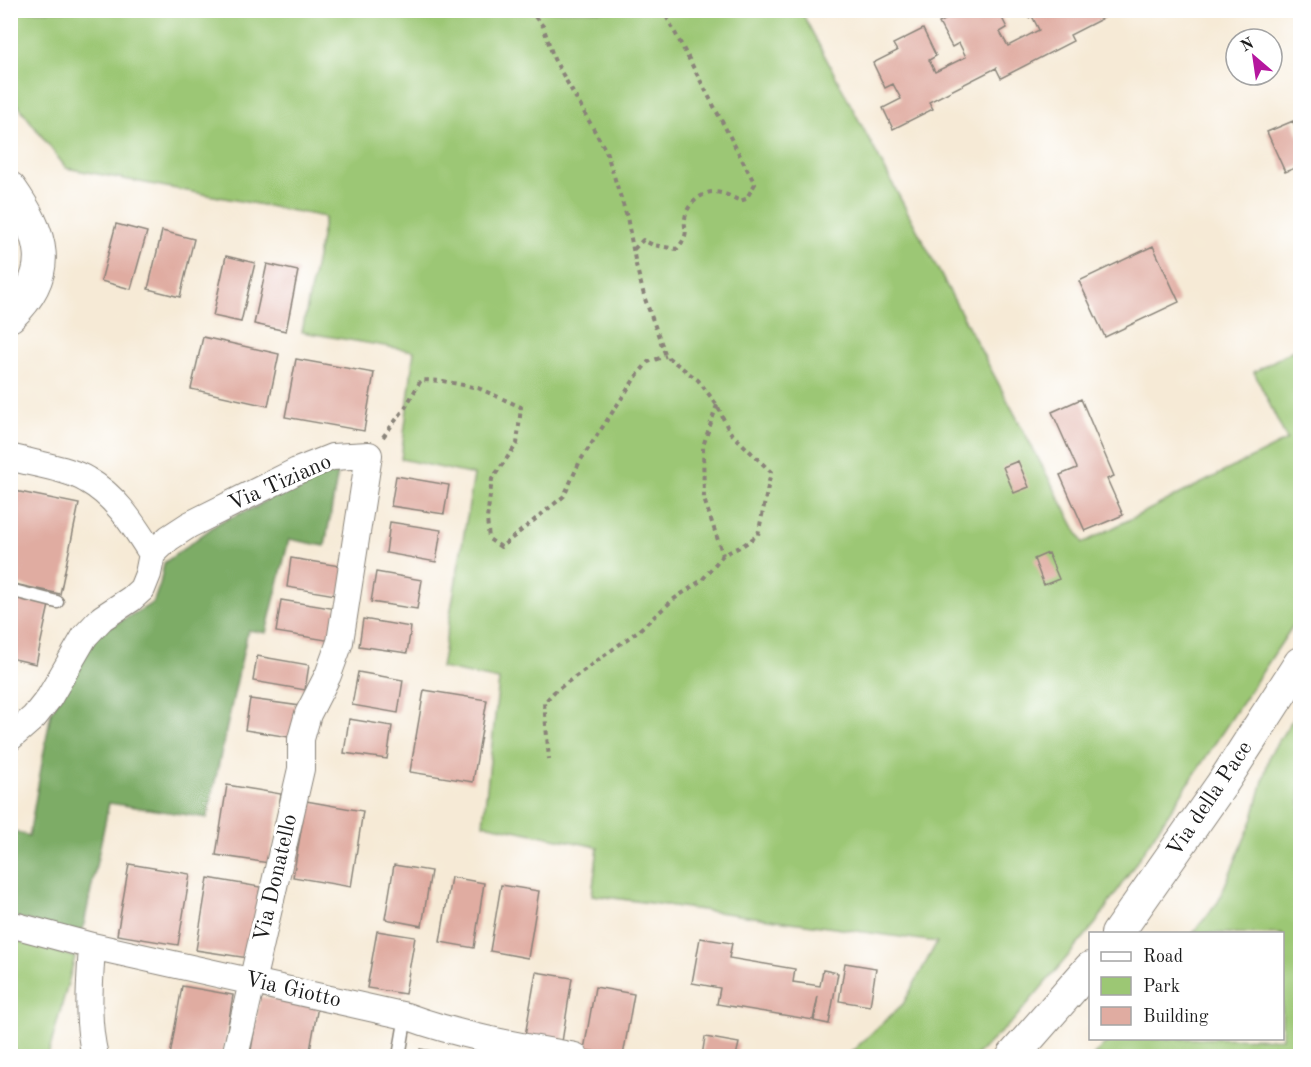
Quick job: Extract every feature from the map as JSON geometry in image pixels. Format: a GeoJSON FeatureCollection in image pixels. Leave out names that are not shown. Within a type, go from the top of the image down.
{"type":"FeatureCollection","features":[{"type":"Feature","properties":{"kind":"street"},"geometry":{"type":"LineString","coordinates":[[10,188],[33,225],[41,265],[25,302],[10,316]]}},
{"type":"Feature","properties":{"kind":"street","name":"Via Tiziano"},"geometry":{"type":"LineString","coordinates":[[152,554],[169,538],[189,525],[297,471],[332,458],[369,454],[340,642],[328,675],[308,714],[301,739],[301,770]]}},
{"type":"Feature","properties":{"kind":"street"},"geometry":{"type":"LineString","coordinates":[[10,457],[86,479],[108,494],[129,518],[152,554],[142,589],[102,618],[85,636],[49,698],[34,717],[10,738]]}},
{"type":"Feature","properties":{"kind":"street","name":"Via della Pace"},"geometry":{"type":"LineString","coordinates":[[1118,932],[1222,784],[1300,663]]}},
{"type":"Feature","properties":{"kind":"street","name":"Via Donatello"},"geometry":{"type":"LineString","coordinates":[[235,1056],[301,770]]}},
{"type":"Feature","properties":{"kind":"street","name":"Via Giotto"},"geometry":{"type":"LineString","coordinates":[[10,924],[92,946],[406,1016],[513,1051],[575,1056]]}},
{"type":"Feature","properties":{"kind":"street"},"geometry":{"type":"LineString","coordinates":[[92,946],[88,1004],[89,1032],[95,1056]]}},
{"type":"Feature","properties":{"kind":"street"},"geometry":{"type":"LineString","coordinates":[[1013,1056],[1089,969]]}},
{"type":"Feature","properties":{"kind":"lane"},"geometry":{"type":"LineString","coordinates":[[10,590],[57,602]]}},
{"type":"Feature","properties":{"kind":"lane"},"geometry":{"type":"LineString","coordinates":[[399,1056],[406,1016]]}},
{"type":"Feature","properties":{"kind":"path"},"geometry":{"type":"LineString","coordinates":[[529,10],[543,26],[554,59],[606,150],[624,206],[645,299],[666,356],[698,380],[717,405],[729,431],[771,472],[758,535],[723,555],[702,580],[674,599],[638,631],[554,692],[544,703],[549,759]]}},
{"type":"Feature","properties":{"kind":"path"},"geometry":{"type":"LineString","coordinates":[[633,249],[643,240],[654,245],[677,249],[687,237],[686,214],[693,201],[711,192],[726,194],[740,201],[746,199],[755,184],[663,10]]}},
{"type":"Feature","properties":{"kind":"path"},"geometry":{"type":"LineString","coordinates":[[369,454],[405,408],[422,380],[443,381],[478,388],[521,407],[517,444],[492,479],[487,519],[489,539],[501,547],[564,496],[580,461],[634,378],[648,362],[666,356]]}},
{"type":"Feature","properties":{"kind":"path"},"geometry":{"type":"LineString","coordinates":[[717,405],[703,446],[704,499],[723,555]]}},
{"type":"Feature","properties":{"kind":"green space"},"geometry":{"type":"Polygon","coordinates":[[[11,11],[801,11],[1083,543],[1287,440],[1254,372],[1300,346],[1300,615],[1096,923],[1013,1021],[975,1056],[847,1056],[903,1004],[937,942],[592,895],[598,847],[483,824],[499,680],[441,668],[474,475],[401,459],[414,351],[302,332],[325,217],[66,168],[11,96],[11,11]]]}},
{"type":"Feature","properties":{"kind":"green space"},"geometry":{"type":"Polygon","coordinates":[[[339,466],[325,546],[289,539],[266,633],[248,630],[207,818],[109,803],[82,934],[11,916],[10,830],[29,836],[51,712],[97,634],[153,603],[164,563],[220,522],[256,507],[299,479],[339,466]]]}},
{"type":"Feature","properties":{"kind":"green space"},"geometry":{"type":"Polygon","coordinates":[[[1300,708],[1300,1056],[1093,1056],[1109,1040],[1284,1040],[1284,932],[1194,932],[1218,902],[1253,818],[1270,754],[1300,708]]]}},
{"type":"Feature","properties":{"kind":"green space"},"geometry":{"type":"Polygon","coordinates":[[[11,939],[75,957],[48,1056],[21,1056],[11,1044],[11,939]]]}},
{"type":"Feature","properties":{"kind":"building"},"geometry":{"type":"Polygon","coordinates":[[[963,10],[970,10],[972,14],[979,10],[998,10],[1007,28],[1000,32],[1008,46],[1039,30],[1032,16],[1029,18],[1025,10],[1119,10],[1070,35],[1073,41],[1001,78],[996,68],[929,102],[933,109],[893,129],[883,108],[901,99],[893,84],[885,88],[873,63],[897,51],[893,44],[923,29],[936,56],[929,60],[935,72],[966,57],[959,43],[952,47],[939,23],[963,10]]]}},
{"type":"Feature","properties":{"kind":"building"},"geometry":{"type":"Polygon","coordinates":[[[1293,121],[1300,138],[1300,166],[1285,172],[1267,132],[1293,121]]]}},
{"type":"Feature","properties":{"kind":"building"},"geometry":{"type":"Polygon","coordinates":[[[116,224],[147,232],[131,289],[101,281],[116,224]]]}},
{"type":"Feature","properties":{"kind":"building"},"geometry":{"type":"Polygon","coordinates":[[[162,231],[194,239],[180,297],[148,289],[162,231]]]}},
{"type":"Feature","properties":{"kind":"building"},"geometry":{"type":"Polygon","coordinates":[[[1153,246],[1179,302],[1105,337],[1079,281],[1153,246]]]}},
{"type":"Feature","properties":{"kind":"building"},"geometry":{"type":"Polygon","coordinates":[[[226,256],[255,263],[241,322],[213,316],[226,256]]]}},
{"type":"Feature","properties":{"kind":"building"},"geometry":{"type":"Polygon","coordinates":[[[267,264],[298,271],[286,331],[254,324],[267,264]]]}},
{"type":"Feature","properties":{"kind":"building"},"geometry":{"type":"Polygon","coordinates":[[[203,337],[279,354],[268,406],[191,389],[203,337]]]}},
{"type":"Feature","properties":{"kind":"building"},"geometry":{"type":"Polygon","coordinates":[[[296,359],[374,373],[364,431],[285,417],[296,359]]]}},
{"type":"Feature","properties":{"kind":"building"},"geometry":{"type":"Polygon","coordinates":[[[1081,399],[1114,476],[1107,479],[1123,515],[1085,531],[1060,475],[1077,468],[1052,412],[1081,399]]]}},
{"type":"Feature","properties":{"kind":"building"},"geometry":{"type":"Polygon","coordinates":[[[1018,461],[1029,487],[1014,493],[1003,467],[1018,461]]]}},
{"type":"Feature","properties":{"kind":"building"},"geometry":{"type":"Polygon","coordinates":[[[396,476],[449,485],[444,514],[391,506],[396,476]]]}},
{"type":"Feature","properties":{"kind":"building"},"geometry":{"type":"Polygon","coordinates":[[[10,490],[79,504],[60,594],[10,583],[10,490]]]}},
{"type":"Feature","properties":{"kind":"building"},"geometry":{"type":"Polygon","coordinates":[[[390,522],[441,530],[436,562],[386,553],[390,522]]]}},
{"type":"Feature","properties":{"kind":"building"},"geometry":{"type":"Polygon","coordinates":[[[1048,553],[1059,579],[1044,585],[1034,559],[1048,553]]]}},
{"type":"Feature","properties":{"kind":"building"},"geometry":{"type":"Polygon","coordinates":[[[291,558],[346,567],[341,596],[287,587],[291,558]]]}},
{"type":"Feature","properties":{"kind":"building"},"geometry":{"type":"Polygon","coordinates":[[[376,572],[422,580],[417,609],[371,602],[376,572]]]}},
{"type":"Feature","properties":{"kind":"building"},"geometry":{"type":"Polygon","coordinates":[[[10,597],[49,605],[36,664],[10,658],[10,597]]]}},
{"type":"Feature","properties":{"kind":"building"},"geometry":{"type":"Polygon","coordinates":[[[281,600],[337,609],[332,641],[276,632],[281,600]]]}},
{"type":"Feature","properties":{"kind":"building"},"geometry":{"type":"Polygon","coordinates":[[[363,619],[411,627],[407,653],[359,646],[363,619]]]}},
{"type":"Feature","properties":{"kind":"building"},"geometry":{"type":"Polygon","coordinates":[[[257,656],[309,665],[305,690],[253,681],[257,656]]]}},
{"type":"Feature","properties":{"kind":"building"},"geometry":{"type":"Polygon","coordinates":[[[358,672],[403,680],[398,713],[352,705],[358,672]]]}},
{"type":"Feature","properties":{"kind":"building"},"geometry":{"type":"Polygon","coordinates":[[[424,690],[487,700],[473,782],[410,772],[424,690]]]}},
{"type":"Feature","properties":{"kind":"building"},"geometry":{"type":"Polygon","coordinates":[[[250,699],[300,706],[295,738],[245,730],[250,699]]]}},
{"type":"Feature","properties":{"kind":"building"},"geometry":{"type":"Polygon","coordinates":[[[349,719],[392,726],[387,759],[344,753],[349,719]]]}},
{"type":"Feature","properties":{"kind":"building"},"geometry":{"type":"Polygon","coordinates":[[[227,785],[281,794],[269,863],[216,855],[227,785]]]}},
{"type":"Feature","properties":{"kind":"building"},"geometry":{"type":"Polygon","coordinates":[[[306,801],[363,811],[351,887],[293,877],[306,801]]]}},
{"type":"Feature","properties":{"kind":"building"},"geometry":{"type":"Polygon","coordinates":[[[129,864],[190,874],[178,945],[117,935],[129,864]]]}},
{"type":"Feature","properties":{"kind":"building"},"geometry":{"type":"Polygon","coordinates":[[[394,865],[431,871],[422,926],[385,919],[394,865]]]}},
{"type":"Feature","properties":{"kind":"building"},"geometry":{"type":"Polygon","coordinates":[[[451,877],[484,883],[474,948],[440,942],[451,877]]]}},
{"type":"Feature","properties":{"kind":"building"},"geometry":{"type":"Polygon","coordinates":[[[208,878],[260,887],[248,958],[196,950],[208,878]]]}},
{"type":"Feature","properties":{"kind":"building"},"geometry":{"type":"Polygon","coordinates":[[[501,885],[539,891],[528,958],[490,951],[501,885]]]}},
{"type":"Feature","properties":{"kind":"building"},"geometry":{"type":"Polygon","coordinates":[[[377,931],[415,937],[405,994],[367,988],[377,931]]]}},
{"type":"Feature","properties":{"kind":"building"},"geometry":{"type":"Polygon","coordinates":[[[700,938],[732,943],[729,958],[795,969],[793,982],[820,986],[823,970],[838,973],[829,1024],[814,1021],[818,996],[813,1020],[717,1004],[720,988],[692,983],[700,938]]]}},
{"type":"Feature","properties":{"kind":"building"},"geometry":{"type":"Polygon","coordinates":[[[845,963],[876,968],[870,1006],[839,1001],[845,963]]]}},
{"type":"Feature","properties":{"kind":"building"},"geometry":{"type":"Polygon","coordinates":[[[536,972],[572,978],[562,1042],[525,1036],[536,972]]]}},
{"type":"Feature","properties":{"kind":"building"},"geometry":{"type":"Polygon","coordinates":[[[182,986],[233,995],[223,1056],[170,1056],[182,986]]]}},
{"type":"Feature","properties":{"kind":"building"},"geometry":{"type":"Polygon","coordinates":[[[595,987],[634,994],[623,1056],[584,1050],[595,987]]]}},
{"type":"Feature","properties":{"kind":"building"},"geometry":{"type":"Polygon","coordinates":[[[260,997],[318,1006],[309,1056],[250,1056],[260,997]]]}},
{"type":"Feature","properties":{"kind":"building"},"geometry":{"type":"Polygon","coordinates":[[[705,1037],[739,1043],[736,1056],[702,1056],[705,1037]]]}},
{"type":"Feature","properties":{"kind":"building"},"geometry":{"type":"Polygon","coordinates":[[[420,1049],[456,1055],[456,1056],[419,1056],[420,1049]]]}}]}
